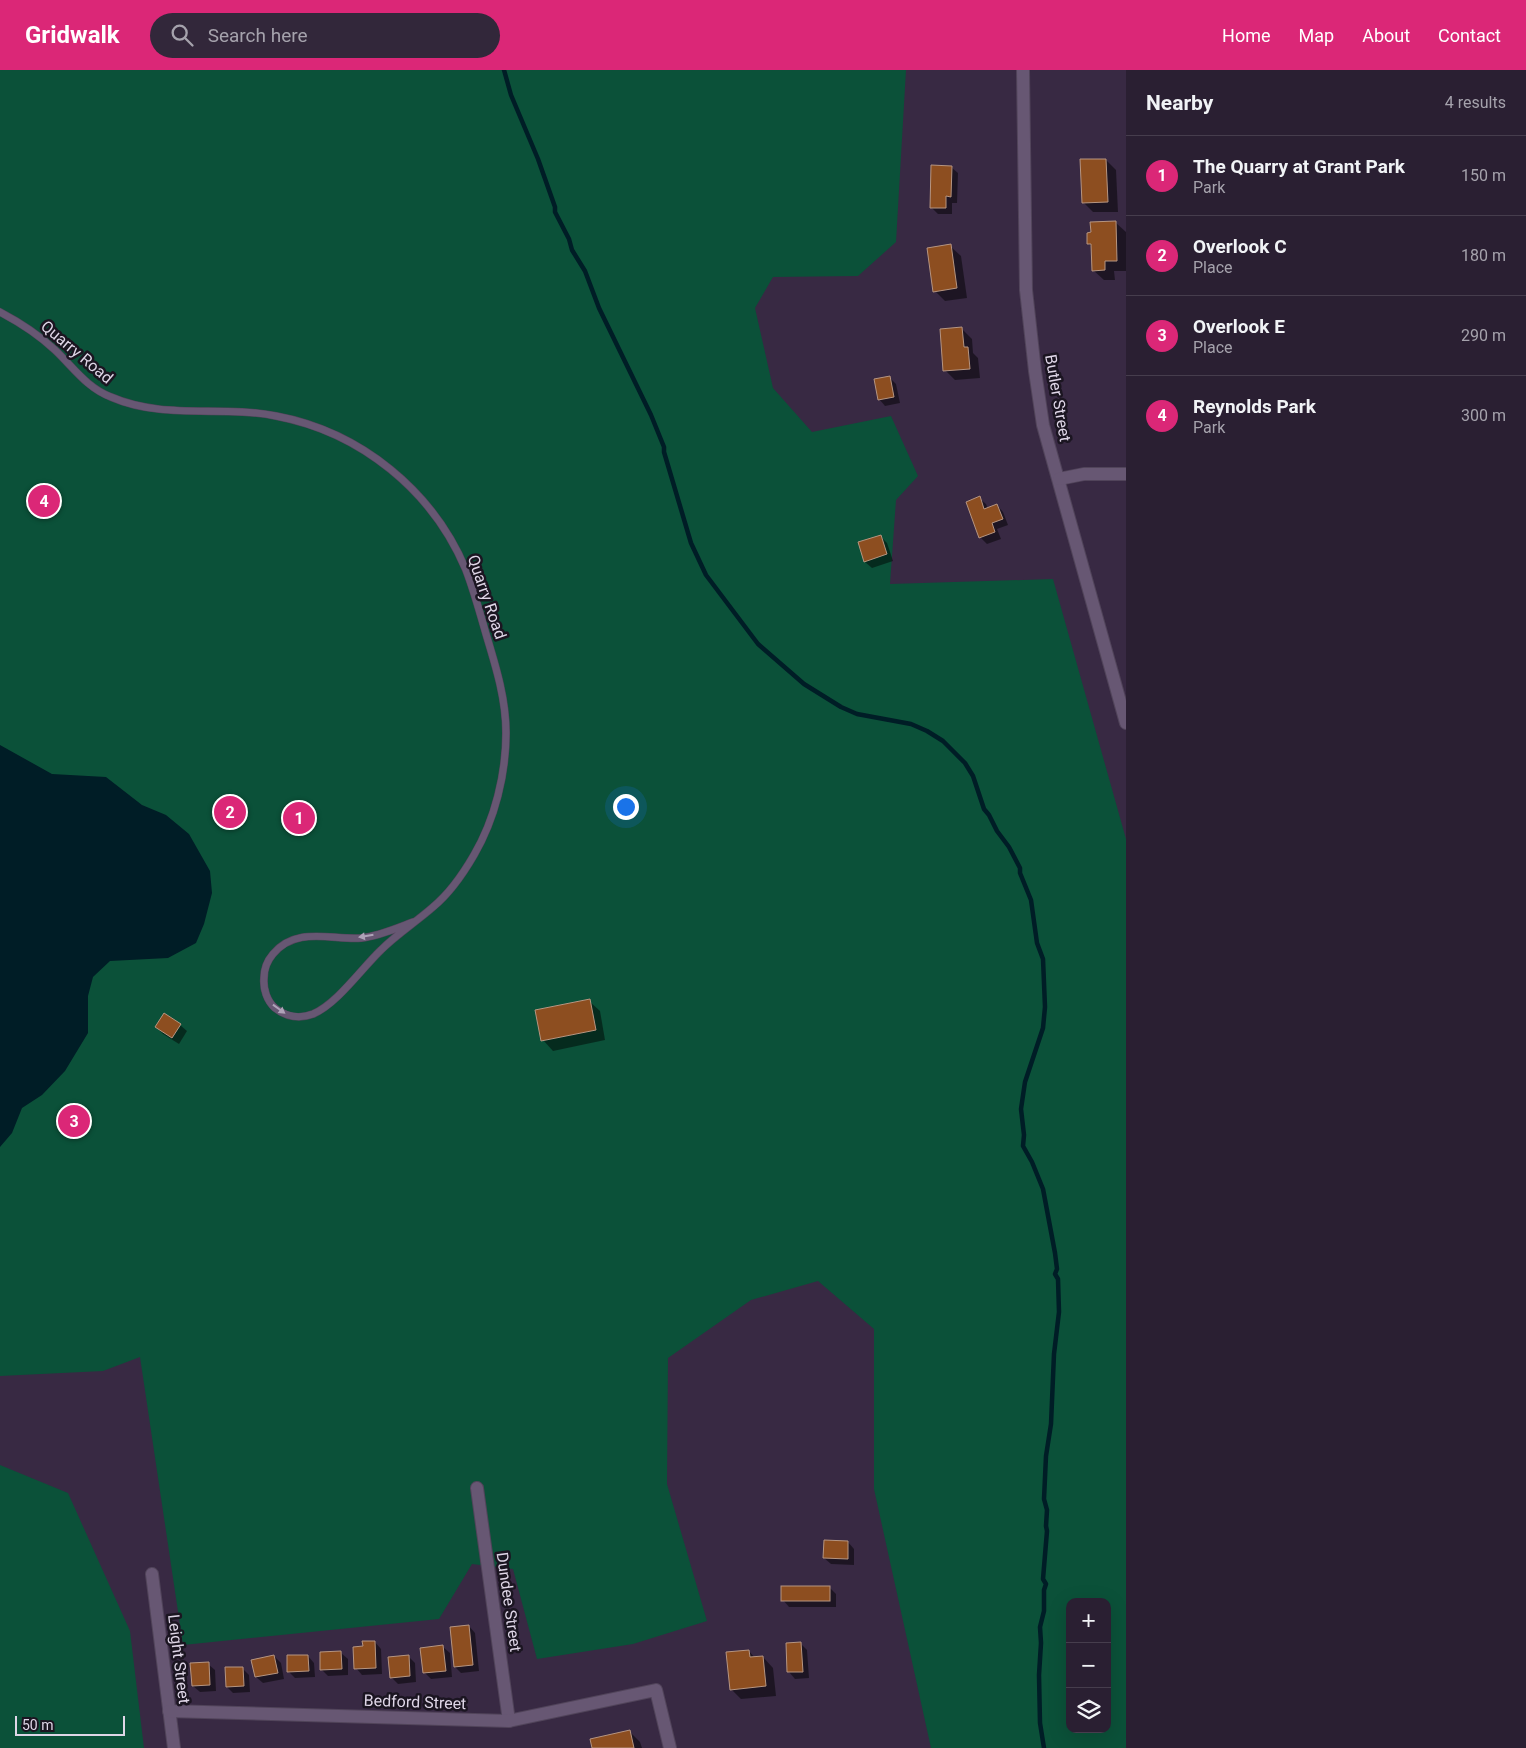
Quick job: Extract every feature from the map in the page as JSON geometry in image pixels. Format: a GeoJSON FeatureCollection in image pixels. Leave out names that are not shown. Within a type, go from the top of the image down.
{"type":"FeatureCollection","features":[{"type":"Feature","properties":{"kind":"street","name":"Butler Street"},"geometry":{"type":"LineString","coordinates":[[1023,70],[1026,290],[1034,371],[1043,425],[1126,722]]}},
{"type":"Feature","properties":{"kind":"street"},"geometry":{"type":"LineString","coordinates":[[1059,479],[1084,474],[1126,474]]}},
{"type":"Feature","properties":{"kind":"street","name":"Dundee Street"},"geometry":{"type":"LineString","coordinates":[[477,1488],[509,1721]]}},
{"type":"Feature","properties":{"kind":"street","name":"Leight Street"},"geometry":{"type":"LineString","coordinates":[[152,1574],[174,1748]]}},
{"type":"Feature","properties":{"kind":"street","name":"Bedford Street"},"geometry":{"type":"LineString","coordinates":[[170,1711],[509,1721],[656,1690],[670,1748]]}},
{"type":"Feature","properties":{"kind":"lane","name":"Quarry Road"},"geometry":{"type":"LineString","coordinates":[[0,312],[52,348],[91,387],[108,397],[156,410],[251,412],[278,416],[314,426],[343,437],[390,468],[437,518],[451,540],[466,571],[502,693],[506,743],[497,797],[488,827],[475,853],[450,890],[431,909],[384,946],[341,993],[320,1010],[311,1015],[296,1017],[282,1013],[270,1002],[266,994],[264,974],[270,958],[285,943],[309,936],[364,938],[413,922]]}},
{"type":"Feature","properties":{"kind":"green space"},"geometry":{"type":"Polygon","coordinates":[[[0,70],[906,70],[896,242],[858,276],[773,277],[755,308],[773,388],[812,432],[891,416],[918,476],[896,500],[890,584],[1053,579],[1126,839],[1126,1748],[931,1748],[874,1489],[874,1329],[818,1281],[751,1300],[668,1358],[667,1484],[707,1621],[633,1644],[537,1659],[513,1569],[472,1564],[439,1619],[183,1645],[140,1357],[103,1371],[0,1376],[0,70]]]}},
{"type":"Feature","properties":{"kind":"green space"},"geometry":{"type":"Polygon","coordinates":[[[0,1465],[68,1493],[130,1631],[144,1748],[0,1748],[0,1465]]]}},
{"type":"Feature","properties":{"kind":"water"},"geometry":{"type":"Polygon","coordinates":[[[0,745],[52,774],[106,777],[142,805],[166,815],[189,834],[210,871],[212,893],[204,924],[196,943],[168,958],[110,961],[93,977],[88,996],[88,1033],[65,1071],[42,1095],[22,1108],[12,1133],[0,1147],[0,745]]]}},
{"type":"Feature","properties":{"kind":"building"},"geometry":{"type":"Polygon","coordinates":[[[1080,159],[1106,159],[1108,202],[1082,203],[1080,159]]]}},
{"type":"Feature","properties":{"kind":"building"},"geometry":{"type":"Polygon","coordinates":[[[931,165],[952,166],[951,197],[946,196],[946,208],[930,208],[931,165]]]}},
{"type":"Feature","properties":{"kind":"building"},"geometry":{"type":"Polygon","coordinates":[[[1116,221],[1117,261],[1105,261],[1105,270],[1092,271],[1091,244],[1087,244],[1087,233],[1091,232],[1090,222],[1116,221]]]}},
{"type":"Feature","properties":{"kind":"building"},"geometry":{"type":"Polygon","coordinates":[[[951,244],[957,288],[933,292],[927,248],[951,244]]]}},
{"type":"Feature","properties":{"kind":"building"},"geometry":{"type":"Polygon","coordinates":[[[962,327],[964,347],[968,347],[970,369],[943,371],[940,329],[962,327]]]}},
{"type":"Feature","properties":{"kind":"building"},"geometry":{"type":"Polygon","coordinates":[[[890,376],[894,397],[878,400],[874,379],[890,376]]]}},
{"type":"Feature","properties":{"kind":"building"},"geometry":{"type":"Polygon","coordinates":[[[980,496],[984,509],[997,504],[1003,519],[992,523],[995,532],[979,538],[966,502],[980,496]]]}},
{"type":"Feature","properties":{"kind":"building"},"geometry":{"type":"Polygon","coordinates":[[[881,535],[887,554],[864,562],[858,542],[881,535]]]}},
{"type":"Feature","properties":{"kind":"building"},"geometry":{"type":"Polygon","coordinates":[[[590,999],[596,1030],[541,1041],[535,1010],[590,999]]]}},
{"type":"Feature","properties":{"kind":"building"},"geometry":{"type":"Polygon","coordinates":[[[164,1013],[181,1024],[172,1038],[155,1027],[164,1013]]]}},
{"type":"Feature","properties":{"kind":"building"},"geometry":{"type":"Polygon","coordinates":[[[824,1540],[848,1541],[848,1559],[823,1558],[824,1540]]]}},
{"type":"Feature","properties":{"kind":"building"},"geometry":{"type":"Polygon","coordinates":[[[781,1586],[830,1586],[830,1601],[781,1601],[781,1586]]]}},
{"type":"Feature","properties":{"kind":"building"},"geometry":{"type":"Polygon","coordinates":[[[469,1625],[473,1665],[454,1667],[450,1627],[469,1625]]]}},
{"type":"Feature","properties":{"kind":"building"},"geometry":{"type":"Polygon","coordinates":[[[362,1641],[375,1641],[376,1668],[354,1669],[353,1647],[363,1646],[362,1641]]]}},
{"type":"Feature","properties":{"kind":"building"},"geometry":{"type":"Polygon","coordinates":[[[801,1642],[803,1672],[787,1672],[786,1643],[801,1642]]]}},
{"type":"Feature","properties":{"kind":"building"},"geometry":{"type":"Polygon","coordinates":[[[443,1645],[446,1671],[423,1673],[420,1648],[443,1645]]]}},
{"type":"Feature","properties":{"kind":"building"},"geometry":{"type":"Polygon","coordinates":[[[749,1650],[750,1657],[763,1656],[766,1686],[730,1690],[726,1652],[749,1650]]]}},
{"type":"Feature","properties":{"kind":"building"},"geometry":{"type":"Polygon","coordinates":[[[341,1651],[342,1669],[320,1670],[320,1652],[341,1651]]]}},
{"type":"Feature","properties":{"kind":"building"},"geometry":{"type":"Polygon","coordinates":[[[274,1655],[278,1673],[255,1677],[251,1660],[274,1655]]]}},
{"type":"Feature","properties":{"kind":"building"},"geometry":{"type":"Polygon","coordinates":[[[287,1655],[308,1655],[309,1671],[287,1672],[287,1655]]]}},
{"type":"Feature","properties":{"kind":"building"},"geometry":{"type":"Polygon","coordinates":[[[409,1655],[410,1676],[390,1678],[388,1657],[409,1655]]]}},
{"type":"Feature","properties":{"kind":"building"},"geometry":{"type":"Polygon","coordinates":[[[209,1662],[210,1685],[192,1686],[190,1663],[209,1662]]]}},
{"type":"Feature","properties":{"kind":"building"},"geometry":{"type":"Polygon","coordinates":[[[225,1667],[243,1667],[244,1686],[226,1687],[225,1667]]]}},
{"type":"Feature","properties":{"kind":"building"},"geometry":{"type":"Polygon","coordinates":[[[630,1730],[634,1748],[592,1748],[590,1739],[630,1730]]]}},
{"type":"Feature","properties":{"kind":"waterway"},"geometry":{"type":"LineString","coordinates":[[504,70],[511,95],[538,159],[555,207],[555,212],[569,239],[572,250],[585,271],[599,308],[651,415],[664,447],[691,543],[706,575],[758,644],[804,684],[841,707],[857,714],[911,724],[943,741],[965,763],[973,776],[984,809],[1009,847],[1020,868],[1020,873],[1031,900],[1037,943],[1043,959],[1045,1007],[1043,1028],[1025,1082],[1021,1109],[1024,1135],[1023,1146],[1043,1189],[1055,1253],[1059,1312],[1054,1354],[1051,1424],[1046,1456],[1044,1499],[1047,1510],[1047,1531],[1043,1579],[1046,1584],[1044,1590],[1044,1611],[1040,1627],[1039,1675],[1040,1723],[1044,1748]]}},
{"type":"Feature","properties":{"kind":"place","name":"Reynolds Park"},"geometry":{"type":"Point","coordinates":[44,501]}},
{"type":"Feature","properties":{"kind":"place","name":"Overlook C"},"geometry":{"type":"Point","coordinates":[230,812]}},
{"type":"Feature","properties":{"kind":"place","name":"The Quarry at Grant Park"},"geometry":{"type":"Point","coordinates":[299,818]}},
{"type":"Feature","properties":{"kind":"place","name":"Overlook E"},"geometry":{"type":"Point","coordinates":[74,1121]}}]}
